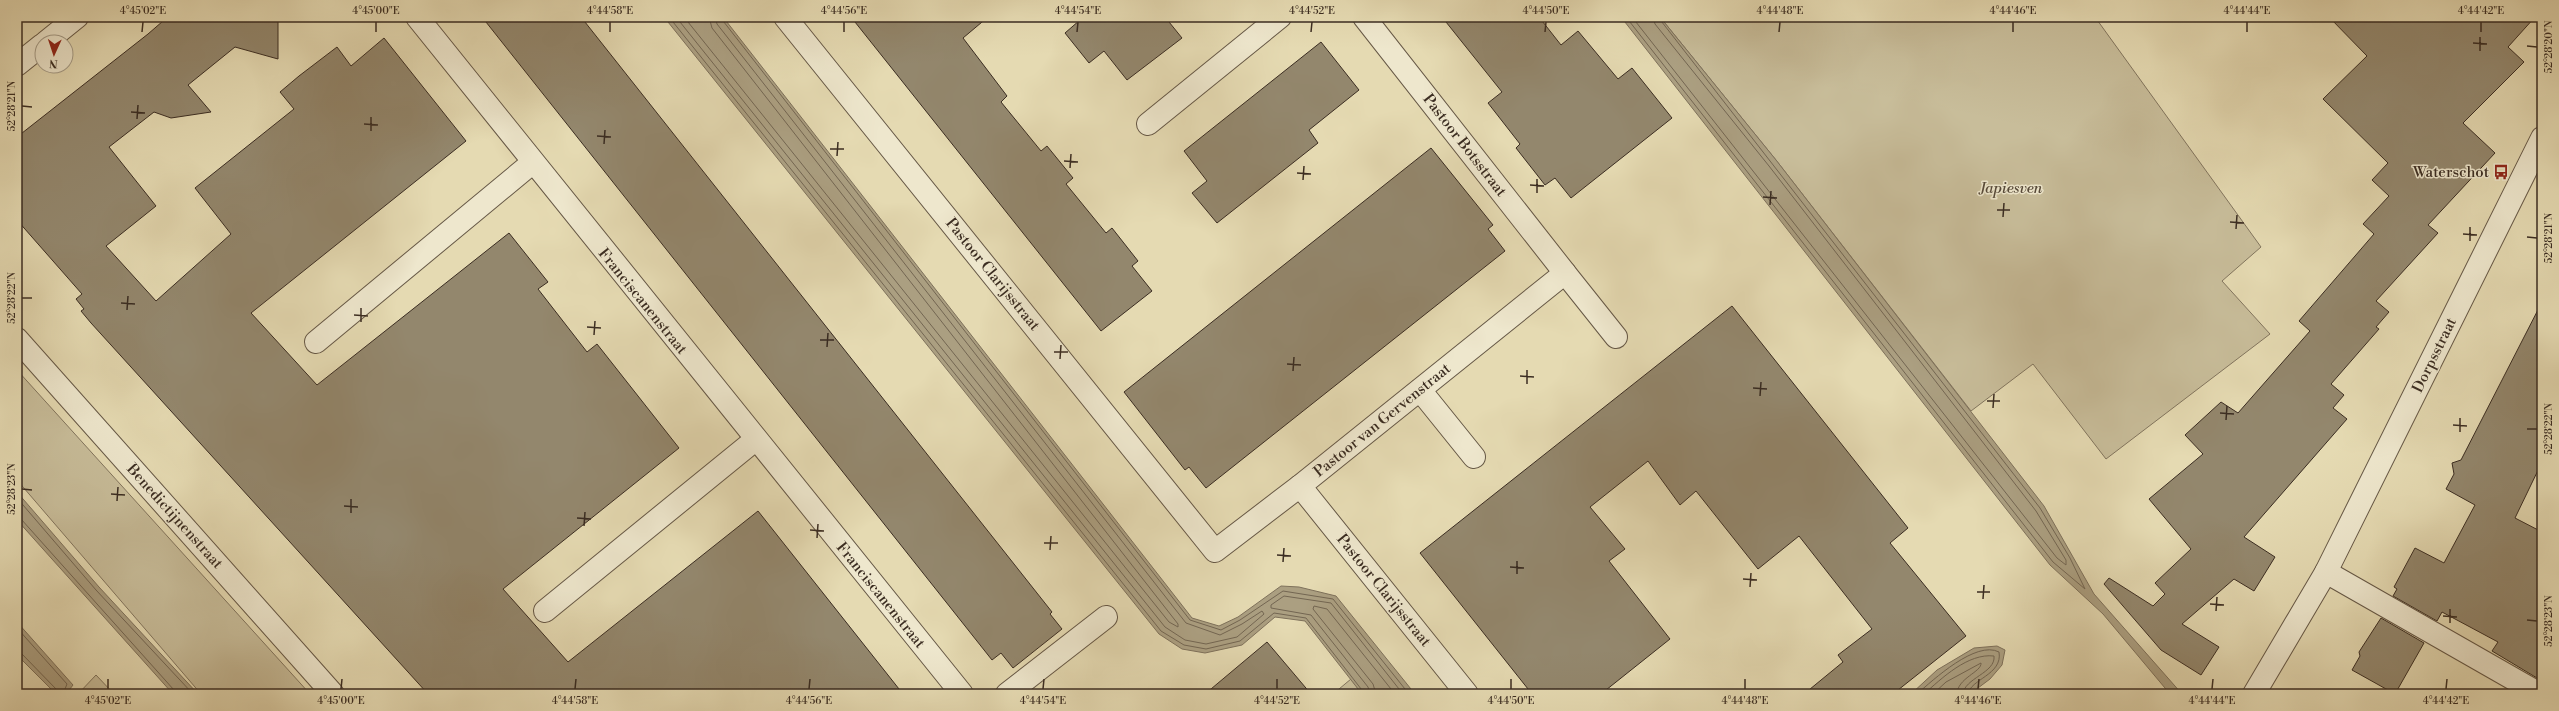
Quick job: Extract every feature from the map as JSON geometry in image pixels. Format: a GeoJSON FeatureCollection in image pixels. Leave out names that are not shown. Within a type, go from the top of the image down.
{"type":"FeatureCollection","features":[{"type":"Feature","properties":{"kind":"street"},"geometry":{"type":"LineString","coordinates":[[56,34],[77,17]]}},
{"type":"Feature","properties":{"kind":"street","name":"Franciscanenstraat"},"geometry":{"type":"LineString","coordinates":[[417,17],[532,163],[962,694]]}},
{"type":"Feature","properties":{"kind":"street","name":"Pastoor Clarijsstraat"},"geometry":{"type":"LineString","coordinates":[[785,17],[1200,532]]}},
{"type":"Feature","properties":{"kind":"street"},"geometry":{"type":"LineString","coordinates":[[1148,124],[1280,17]]}},
{"type":"Feature","properties":{"kind":"street","name":"Pastoor Botsstraat"},"geometry":{"type":"LineString","coordinates":[[1364,17],[1616,337]]}},
{"type":"Feature","properties":{"kind":"street"},"geometry":{"type":"LineString","coordinates":[[17,65],[34,51]]}},
{"type":"Feature","properties":{"kind":"street","name":"Dorpsstraat"},"geometry":{"type":"LineString","coordinates":[[2254,694],[2326,572],[2542,138]]}},
{"type":"Feature","properties":{"kind":"street"},"geometry":{"type":"LineString","coordinates":[[316,342],[532,163]]}},
{"type":"Feature","properties":{"kind":"street","name":"Pastoor van Gervenstraat"},"geometry":{"type":"LineString","coordinates":[[1200,532],[1215,551],[1300,486],[1566,273]]}},
{"type":"Feature","properties":{"kind":"street","name":"Benedictijnenstraat"},"geometry":{"type":"LineString","coordinates":[[17,339],[333,694]]}},
{"type":"Feature","properties":{"kind":"street"},"geometry":{"type":"LineString","coordinates":[[1420,390],[1474,457]]}},
{"type":"Feature","properties":{"kind":"street"},"geometry":{"type":"LineString","coordinates":[[545,611],[755,440]]}},
{"type":"Feature","properties":{"kind":"street","name":"Pastoor Clarijsstraat"},"geometry":{"type":"LineString","coordinates":[[1300,486],[1467,694]]}},
{"type":"Feature","properties":{"kind":"street"},"geometry":{"type":"LineString","coordinates":[[2326,572],[2531,689],[2535,694]]}},
{"type":"Feature","properties":{"kind":"street"},"geometry":{"type":"LineString","coordinates":[[1007,694],[1106,617]]}},
{"type":"Feature","properties":{"kind":"green space","name":"Japiesven"},"geometry":{"type":"Polygon","coordinates":[[[1660,17],[2095,17],[2261,247],[2222,281],[2270,334],[2106,459],[2033,364],[1971,411],[1776,160],[1660,17]]]}},
{"type":"Feature","properties":{"kind":"green space"},"geometry":{"type":"Polygon","coordinates":[[[17,370],[310,694],[201,694],[17,480],[17,370]]]}},
{"type":"Feature","properties":{"kind":"green space"},"geometry":{"type":"Polygon","coordinates":[[[96,675],[114,694],[78,694],[96,675]]]}},
{"type":"Feature","properties":{"kind":"green space"},"geometry":{"type":"Polygon","coordinates":[[[1351,679],[1362,694],[1333,694],[1351,679]]]}},
{"type":"Feature","properties":{"kind":"water"},"geometry":{"type":"Polygon","coordinates":[[[664,17],[723,17],[1192,618],[1219,626],[1238,617],[1281,586],[1299,587],[1336,596],[1415,694],[1362,694],[1305,621],[1275,617],[1242,645],[1205,653],[1182,649],[1159,634],[664,17]]]}},
{"type":"Feature","properties":{"kind":"water"},"geometry":{"type":"Polygon","coordinates":[[[1621,17],[1660,17],[1776,160],[2044,506],[2094,594],[2182,694],[2170,694],[2103,614],[2050,565],[1621,17]]]}},
{"type":"Feature","properties":{"kind":"water"},"geometry":{"type":"Polygon","coordinates":[[[17,492],[99,587],[198,694],[173,694],[17,520],[17,492]]]}},
{"type":"Feature","properties":{"kind":"water"},"geometry":{"type":"Polygon","coordinates":[[[17,622],[73,685],[66,694],[56,694],[17,655],[17,622]]]}},
{"type":"Feature","properties":{"kind":"water"},"geometry":{"type":"Polygon","coordinates":[[[1997,646],[2005,650],[2002,665],[1990,679],[1970,694],[1911,694],[1937,670],[1974,648],[1997,646]]]}},
{"type":"Feature","properties":{"kind":"building"},"geometry":{"type":"Polygon","coordinates":[[[163,17],[278,17],[278,59],[235,47],[188,85],[211,112],[171,118],[154,112],[109,147],[156,206],[106,246],[156,301],[231,234],[195,188],[294,109],[280,92],[299,76],[337,47],[351,66],[384,38],[466,141],[251,313],[317,385],[509,233],[548,282],[538,289],[587,352],[597,344],[679,448],[503,589],[568,662],[758,511],[903,694],[428,694],[91,323],[81,311],[84,309],[76,299],[82,294],[17,220],[17,137],[148,34],[163,21],[163,17]]]}},
{"type":"Feature","properties":{"kind":"building"},"geometry":{"type":"Polygon","coordinates":[[[482,17],[581,17],[1052,612],[1050,614],[1062,629],[1013,668],[1001,653],[992,660],[482,17]]]}},
{"type":"Feature","properties":{"kind":"building"},"geometry":{"type":"Polygon","coordinates":[[[851,17],[988,17],[963,38],[1007,96],[1001,102],[1041,151],[1047,146],[1073,178],[1066,184],[1106,233],[1112,228],[1138,261],[1132,266],[1152,291],[1101,331],[851,17]]]}},
{"type":"Feature","properties":{"kind":"building"},"geometry":{"type":"Polygon","coordinates":[[[1077,17],[1165,17],[1182,38],[1127,80],[1104,51],[1089,63],[1065,33],[1080,20],[1077,17]]]}},
{"type":"Feature","properties":{"kind":"building"},"geometry":{"type":"Polygon","coordinates":[[[1442,17],[1539,17],[1561,45],[1578,31],[1618,79],[1632,68],[1672,118],[1571,198],[1555,178],[1545,185],[1516,148],[1520,144],[1488,103],[1502,92],[1442,17]]]}},
{"type":"Feature","properties":{"kind":"building"},"geometry":{"type":"Polygon","coordinates":[[[2329,17],[2535,17],[2508,47],[2524,62],[2463,123],[2495,153],[2428,225],[2438,233],[2376,301],[2389,312],[2376,327],[2379,329],[2331,384],[2344,395],[2333,408],[2347,419],[2244,537],[2275,557],[2254,591],[2234,579],[2182,624],[2219,647],[2201,675],[2161,650],[2104,584],[2109,578],[2153,606],[2165,594],[2155,583],[2191,549],[2149,499],[2203,454],[2185,435],[2221,402],[2238,413],[2310,331],[2299,321],[2374,234],[2363,224],[2389,196],[2372,180],[2388,163],[2323,99],[2367,56],[2329,17]]]}},
{"type":"Feature","properties":{"kind":"building"},"geometry":{"type":"Polygon","coordinates":[[[1321,42],[1359,90],[1309,130],[1318,143],[1217,223],[1192,193],[1207,181],[1184,151],[1321,42]]]}},
{"type":"Feature","properties":{"kind":"building"},"geometry":{"type":"Polygon","coordinates":[[[1431,148],[1493,225],[1488,229],[1505,251],[1206,488],[1189,467],[1185,470],[1124,392],[1431,148]]]}},
{"type":"Feature","properties":{"kind":"building"},"geometry":{"type":"Polygon","coordinates":[[[2542,302],[2542,462],[2515,518],[2542,532],[2542,681],[2492,651],[2498,642],[2442,612],[2437,621],[2393,596],[2397,589],[2394,587],[2415,548],[2444,563],[2475,505],[2446,489],[2454,474],[2452,463],[2461,460],[2542,302]]]}},
{"type":"Feature","properties":{"kind":"building"},"geometry":{"type":"Polygon","coordinates":[[[1732,306],[1908,528],[1890,543],[1966,636],[1893,694],[1804,694],[1843,662],[1838,655],[1872,629],[1799,536],[1758,569],[1696,491],[1680,505],[1648,461],[1590,507],[1625,549],[1609,561],[1670,639],[1601,694],[1532,694],[1420,553],[1732,306]]]}},
{"type":"Feature","properties":{"kind":"building"},"geometry":{"type":"Polygon","coordinates":[[[2381,618],[2424,643],[2395,694],[2352,670],[2360,656],[2359,652],[2381,618]]]}},
{"type":"Feature","properties":{"kind":"building"},"geometry":{"type":"Polygon","coordinates":[[[1267,642],[1311,694],[1205,694],[1267,642]]]}},
{"type":"Feature","properties":{"kind":"place","name":"Waterschot"},"geometry":{"type":"Point","coordinates":[2501,172]}}]}
